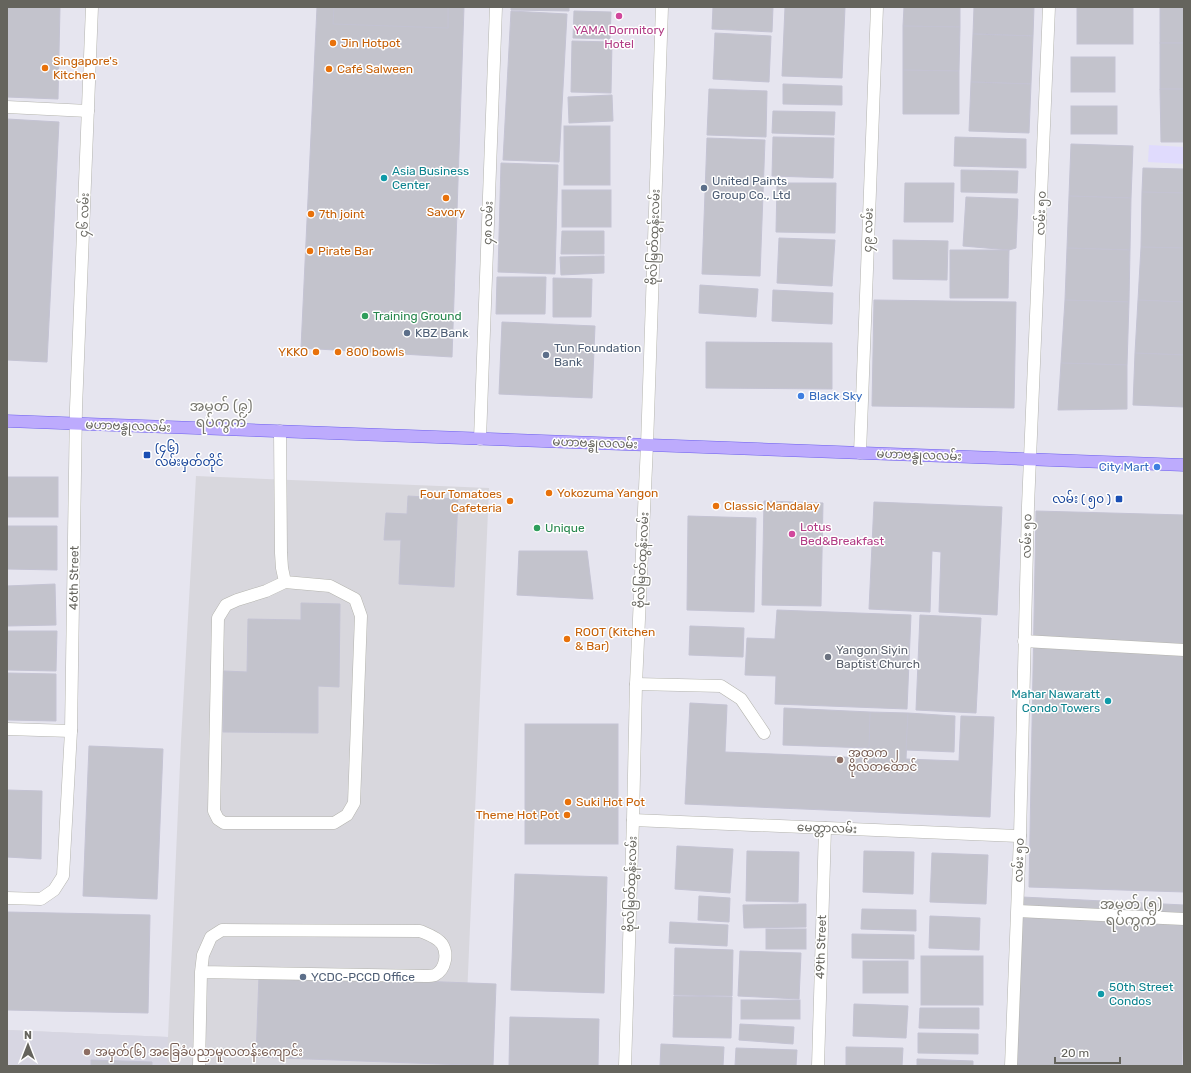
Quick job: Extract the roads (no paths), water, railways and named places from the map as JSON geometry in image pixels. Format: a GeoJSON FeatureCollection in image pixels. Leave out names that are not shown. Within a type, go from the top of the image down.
{"type":"FeatureCollection","features":[{"type":"Feature","properties":{"kind":"main road","name":"မဟာဗန္ဓုလလမ်း"},"geometry":{"type":"LineString","coordinates":[[7,421],[1184,464]]}},
{"type":"Feature","properties":{"kind":"street","name":"၄၆ လမ်း"},"geometry":{"type":"LineString","coordinates":[[76,424],[92,7]]}},
{"type":"Feature","properties":{"kind":"street","name":"၄၈ လမ်း"},"geometry":{"type":"LineString","coordinates":[[480,438],[496,7]]}},
{"type":"Feature","properties":{"kind":"street","name":"ဗိုလ်မြတ်ထွန်းလမ်း"},"geometry":{"type":"LineString","coordinates":[[625,1066],[636,684],[648,445],[662,7]]}},
{"type":"Feature","properties":{"kind":"street","name":"၄၉ လမ်း"},"geometry":{"type":"LineString","coordinates":[[860,453],[877,7]]}},
{"type":"Feature","properties":{"kind":"street","name":"လမ်း ၅၀"},"geometry":{"type":"LineString","coordinates":[[1012,1066],[1018,911],[1030,446],[1050,7]]}},
{"type":"Feature","properties":{"kind":"street"},"geometry":{"type":"LineString","coordinates":[[7,108],[88,111]]}},
{"type":"Feature","properties":{"kind":"street","name":"46th Street"},"geometry":{"type":"LineString","coordinates":[[7,898],[41,899],[54,890],[63,876],[71,731],[76,424]]}},
{"type":"Feature","properties":{"kind":"street"},"geometry":{"type":"LineString","coordinates":[[280,431],[280,553],[285,582]]}},
{"type":"Feature","properties":{"kind":"street"},"geometry":{"type":"LineString","coordinates":[[285,582],[330,586],[355,599],[362,616],[354,804],[347,815],[334,823],[224,823],[218,819],[214,811],[218,618],[226,605],[266,591],[285,582]]}},
{"type":"Feature","properties":{"kind":"street"},"geometry":{"type":"LineString","coordinates":[[1024,641],[1184,650]]}},
{"type":"Feature","properties":{"kind":"street"},"geometry":{"type":"LineString","coordinates":[[636,684],[721,686],[741,699],[764,732]]}},
{"type":"Feature","properties":{"kind":"street"},"geometry":{"type":"LineString","coordinates":[[7,729],[71,731]]}},
{"type":"Feature","properties":{"kind":"street","name":"မေတ္တာလမ်း"},"geometry":{"type":"LineString","coordinates":[[633,820],[1020,836]]}},
{"type":"Feature","properties":{"kind":"street","name":"49th Street"},"geometry":{"type":"LineString","coordinates":[[818,1066],[825,828]]}},
{"type":"Feature","properties":{"kind":"street"},"geometry":{"type":"LineString","coordinates":[[1018,911],[1184,919]]}},
{"type":"Feature","properties":{"kind":"street"},"geometry":{"type":"LineString","coordinates":[[199,1066],[201,972],[204,955],[212,937],[222,930],[420,931],[435,937],[441,943],[446,952],[443,967],[435,975],[425,976],[201,972]]}},
{"type":"Feature","properties":{"kind":"place","name":"YAMA Dormitory Hotel"},"geometry":{"type":"Point","coordinates":[619,16]}},
{"type":"Feature","properties":{"kind":"place","name":"Jin Hotpot"},"geometry":{"type":"Point","coordinates":[333,43]}},
{"type":"Feature","properties":{"kind":"place","name":"Singapore's Kitchen"},"geometry":{"type":"Point","coordinates":[45,68]}},
{"type":"Feature","properties":{"kind":"place","name":"Café Salween"},"geometry":{"type":"Point","coordinates":[329,69]}},
{"type":"Feature","properties":{"kind":"place","name":"Asia Business Center"},"geometry":{"type":"Point","coordinates":[384,178]}},
{"type":"Feature","properties":{"kind":"place","name":"United Paints Group Co., Ltd"},"geometry":{"type":"Point","coordinates":[704,188]}},
{"type":"Feature","properties":{"kind":"place","name":"Savory"},"geometry":{"type":"Point","coordinates":[446,198]}},
{"type":"Feature","properties":{"kind":"place","name":"7th joint"},"geometry":{"type":"Point","coordinates":[311,214]}},
{"type":"Feature","properties":{"kind":"place","name":"Pirate Bar"},"geometry":{"type":"Point","coordinates":[310,251]}},
{"type":"Feature","properties":{"kind":"place","name":"Training Ground"},"geometry":{"type":"Point","coordinates":[365,316]}},
{"type":"Feature","properties":{"kind":"place","name":"KBZ Bank"},"geometry":{"type":"Point","coordinates":[407,333]}},
{"type":"Feature","properties":{"kind":"place","name":"YKKO"},"geometry":{"type":"Point","coordinates":[316,352]}},
{"type":"Feature","properties":{"kind":"place","name":"800 bowls"},"geometry":{"type":"Point","coordinates":[338,352]}},
{"type":"Feature","properties":{"kind":"place","name":"Tun Foundation Bank"},"geometry":{"type":"Point","coordinates":[546,355]}},
{"type":"Feature","properties":{"kind":"place","name":"Black Sky"},"geometry":{"type":"Point","coordinates":[801,396]}},
{"type":"Feature","properties":{"kind":"place","name":"(၄၆) လမ်းမှတ်တိုင်"},"geometry":{"type":"Point","coordinates":[147,455]}},
{"type":"Feature","properties":{"kind":"place","name":"City Mart"},"geometry":{"type":"Point","coordinates":[1157,467]}},
{"type":"Feature","properties":{"kind":"place","name":"Yokozuma Yangon"},"geometry":{"type":"Point","coordinates":[549,493]}},
{"type":"Feature","properties":{"kind":"place","name":"လမ်း ( ၅၀ )"},"geometry":{"type":"Point","coordinates":[1119,499]}},
{"type":"Feature","properties":{"kind":"place","name":"Four Tomatoes Cafeteria"},"geometry":{"type":"Point","coordinates":[510,501]}},
{"type":"Feature","properties":{"kind":"place","name":"Classic Mandalay"},"geometry":{"type":"Point","coordinates":[716,506]}},
{"type":"Feature","properties":{"kind":"place","name":"Unique"},"geometry":{"type":"Point","coordinates":[537,528]}},
{"type":"Feature","properties":{"kind":"place","name":"Lotus Bed&Breakfast"},"geometry":{"type":"Point","coordinates":[792,534]}},
{"type":"Feature","properties":{"kind":"place","name":"ROOT (Kitchen & Bar)"},"geometry":{"type":"Point","coordinates":[567,639]}},
{"type":"Feature","properties":{"kind":"place","name":"Yangon Siyin Baptist Church"},"geometry":{"type":"Point","coordinates":[828,657]}},
{"type":"Feature","properties":{"kind":"place","name":"Mahar Nawaratt Condo Towers"},"geometry":{"type":"Point","coordinates":[1108,701]}},
{"type":"Feature","properties":{"kind":"place","name":"အထက ၂ ဗိုလ်တထောင်"},"geometry":{"type":"Point","coordinates":[840,760]}},
{"type":"Feature","properties":{"kind":"place","name":"Suki Hot Pot"},"geometry":{"type":"Point","coordinates":[568,802]}},
{"type":"Feature","properties":{"kind":"place","name":"Theme Hot Pot"},"geometry":{"type":"Point","coordinates":[567,815]}},
{"type":"Feature","properties":{"kind":"place","name":"YCDC-PCCD Office"},"geometry":{"type":"Point","coordinates":[303,977]}},
{"type":"Feature","properties":{"kind":"place","name":"50th Street Condos"},"geometry":{"type":"Point","coordinates":[1101,994]}},
{"type":"Feature","properties":{"kind":"place","name":"အမှတ်(၆) အခြေခံပညာမူလတန်းကျောင်း"},"geometry":{"type":"Point","coordinates":[87,1052]}},
{"type":"Feature","properties":{"kind":"district","name":"အမှတ် (၉) ရပ်ကွက်"},"geometry":{"type":"Point","coordinates":[221,414]}},
{"type":"Feature","properties":{"kind":"district","name":"အမှတ် (၅) ရပ်ကွက်"},"geometry":{"type":"Point","coordinates":[1131,912]}}]}
